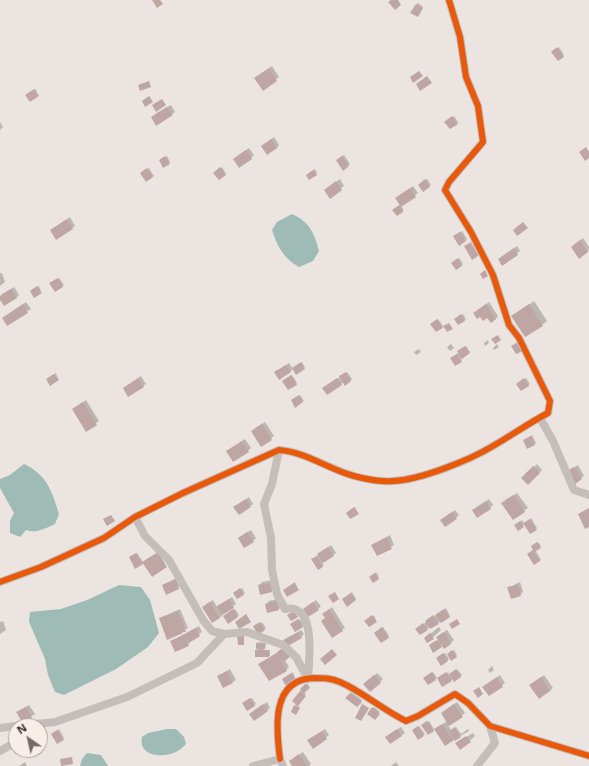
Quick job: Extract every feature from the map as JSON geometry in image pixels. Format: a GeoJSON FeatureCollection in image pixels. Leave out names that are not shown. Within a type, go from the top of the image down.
{"type":"FeatureCollection","features":[{"type":"Feature","properties":{"kind":"street"},"geometry":{"type":"LineString","coordinates":[[0,582],[41,567],[104,538],[135,517],[183,493],[279,450],[293,451],[354,476],[393,481],[422,475],[463,461],[493,447],[548,413],[550,401],[519,338],[509,324],[493,275],[471,232],[445,190],[449,182],[483,142],[478,106],[466,77],[460,37],[449,0]]}},
{"type":"Feature","properties":{"kind":"street"},"geometry":{"type":"LineString","coordinates":[[540,418],[553,441],[574,490],[589,495]]}},
{"type":"Feature","properties":{"kind":"street"},"geometry":{"type":"LineString","coordinates":[[279,450],[272,484],[264,504],[271,538],[272,570],[277,594],[285,609],[293,607],[298,610],[306,621],[311,646],[308,679]]}},
{"type":"Feature","properties":{"kind":"street"},"geometry":{"type":"LineString","coordinates":[[135,517],[145,536],[169,560],[203,620],[212,631],[224,634],[247,632],[283,645],[296,657],[308,679]]}},
{"type":"Feature","properties":{"kind":"street"},"geometry":{"type":"LineString","coordinates":[[48,726],[127,697],[163,681],[197,663],[224,634]]}},
{"type":"Feature","properties":{"kind":"street"},"geometry":{"type":"LineString","coordinates":[[253,766],[282,762],[278,718],[282,696],[294,683],[308,679],[326,678],[340,682],[389,713],[406,721],[418,716],[454,694],[468,703],[490,726],[495,743],[477,766]]}},
{"type":"Feature","properties":{"kind":"street"},"geometry":{"type":"LineString","coordinates":[[48,723],[55,722]]}},
{"type":"Feature","properties":{"kind":"street"},"geometry":{"type":"LineString","coordinates":[[490,726],[589,756]]}},
{"type":"Feature","properties":{"kind":"water"},"geometry":{"type":"Polygon","coordinates":[[[292,214],[307,224],[313,233],[319,251],[313,261],[299,267],[289,260],[282,252],[272,230],[277,222],[292,214]]]}},
{"type":"Feature","properties":{"kind":"water"},"geometry":{"type":"Polygon","coordinates":[[[24,464],[38,473],[48,484],[59,514],[55,524],[37,531],[26,530],[20,537],[10,533],[10,521],[14,513],[0,488],[0,479],[10,475],[24,464]]]}},
{"type":"Feature","properties":{"kind":"water"},"geometry":{"type":"Polygon","coordinates":[[[119,585],[141,587],[150,600],[159,633],[148,647],[116,669],[64,695],[55,692],[48,675],[45,659],[29,622],[30,612],[61,609],[87,600],[119,585]]]}},
{"type":"Feature","properties":{"kind":"water"},"geometry":{"type":"Polygon","coordinates":[[[167,729],[176,729],[184,737],[186,744],[176,752],[165,755],[153,754],[144,749],[142,737],[148,733],[167,729]]]}},
{"type":"Feature","properties":{"kind":"water"},"geometry":{"type":"Polygon","coordinates":[[[87,753],[101,755],[108,766],[80,766],[82,759],[87,753]]]}},
{"type":"Feature","properties":{"kind":"building"},"geometry":{"type":"Polygon","coordinates":[[[152,0],[160,0],[163,4],[157,8],[152,0]]]}},
{"type":"Feature","properties":{"kind":"building"},"geometry":{"type":"Polygon","coordinates":[[[391,0],[398,0],[401,5],[395,10],[388,2],[391,0]]]}},
{"type":"Feature","properties":{"kind":"building"},"geometry":{"type":"Polygon","coordinates":[[[416,4],[423,8],[418,17],[410,13],[416,4]]]}},
{"type":"Feature","properties":{"kind":"building"},"geometry":{"type":"Polygon","coordinates":[[[557,47],[564,57],[558,61],[551,52],[557,47]]]}},
{"type":"Feature","properties":{"kind":"building"},"geometry":{"type":"Polygon","coordinates":[[[269,68],[277,81],[263,91],[254,78],[269,68]]]}},
{"type":"Feature","properties":{"kind":"building"},"geometry":{"type":"Polygon","coordinates":[[[419,71],[423,76],[413,83],[410,77],[419,71]]]}},
{"type":"Feature","properties":{"kind":"building"},"geometry":{"type":"Polygon","coordinates":[[[427,76],[432,83],[420,91],[416,84],[427,76]]]}},
{"type":"Feature","properties":{"kind":"building"},"geometry":{"type":"Polygon","coordinates":[[[149,81],[151,87],[140,91],[138,85],[149,81]]]}},
{"type":"Feature","properties":{"kind":"building"},"geometry":{"type":"Polygon","coordinates":[[[34,89],[39,96],[30,102],[25,95],[34,89]]]}},
{"type":"Feature","properties":{"kind":"building"},"geometry":{"type":"Polygon","coordinates":[[[149,96],[153,102],[145,107],[142,101],[149,96]]]}},
{"type":"Feature","properties":{"kind":"building"},"geometry":{"type":"Polygon","coordinates":[[[162,99],[166,105],[156,112],[152,105],[162,99]]]}},
{"type":"Feature","properties":{"kind":"building"},"geometry":{"type":"Polygon","coordinates":[[[167,107],[173,115],[156,126],[151,117],[167,107]]]}},
{"type":"Feature","properties":{"kind":"building"},"geometry":{"type":"Polygon","coordinates":[[[452,116],[458,124],[450,129],[444,122],[452,116]]]}},
{"type":"Feature","properties":{"kind":"building"},"geometry":{"type":"Polygon","coordinates":[[[271,139],[277,148],[267,155],[261,146],[271,139]]]}},
{"type":"Feature","properties":{"kind":"building"},"geometry":{"type":"Polygon","coordinates":[[[586,147],[589,152],[589,158],[585,161],[579,152],[586,147]]]}},
{"type":"Feature","properties":{"kind":"building"},"geometry":{"type":"Polygon","coordinates":[[[246,150],[252,159],[239,168],[233,159],[246,150]]]}},
{"type":"Feature","properties":{"kind":"building"},"geometry":{"type":"Polygon","coordinates":[[[165,156],[170,164],[163,168],[159,160],[165,156]]]}},
{"type":"Feature","properties":{"kind":"building"},"geometry":{"type":"Polygon","coordinates":[[[342,156],[349,166],[343,171],[336,160],[342,156]]]}},
{"type":"Feature","properties":{"kind":"building"},"geometry":{"type":"Polygon","coordinates":[[[220,167],[226,175],[219,180],[213,173],[220,167]]]}},
{"type":"Feature","properties":{"kind":"building"},"geometry":{"type":"Polygon","coordinates":[[[147,168],[153,177],[146,182],[140,173],[147,168]]]}},
{"type":"Feature","properties":{"kind":"building"},"geometry":{"type":"Polygon","coordinates":[[[313,170],[317,175],[309,180],[306,175],[313,170]]]}},
{"type":"Feature","properties":{"kind":"building"},"geometry":{"type":"Polygon","coordinates":[[[425,179],[430,187],[423,192],[418,185],[425,179]]]}},
{"type":"Feature","properties":{"kind":"building"},"geometry":{"type":"Polygon","coordinates":[[[336,181],[342,190],[330,199],[324,190],[336,181]]]}},
{"type":"Feature","properties":{"kind":"building"},"geometry":{"type":"Polygon","coordinates":[[[410,188],[416,197],[401,207],[395,198],[410,188]]]}},
{"type":"Feature","properties":{"kind":"building"},"geometry":{"type":"Polygon","coordinates":[[[399,205],[403,212],[397,216],[392,210],[399,205]]]}},
{"type":"Feature","properties":{"kind":"building"},"geometry":{"type":"Polygon","coordinates":[[[67,219],[73,229],[56,240],[50,230],[67,219]]]}},
{"type":"Feature","properties":{"kind":"building"},"geometry":{"type":"Polygon","coordinates":[[[523,222],[528,228],[517,236],[513,230],[523,222]]]}},
{"type":"Feature","properties":{"kind":"building"},"geometry":{"type":"Polygon","coordinates":[[[460,232],[466,241],[459,246],[453,236],[460,232]]]}},
{"type":"Feature","properties":{"kind":"building"},"geometry":{"type":"Polygon","coordinates":[[[580,240],[588,252],[579,259],[571,247],[580,240]]]}},
{"type":"Feature","properties":{"kind":"building"},"geometry":{"type":"Polygon","coordinates":[[[470,243],[478,256],[472,260],[464,246],[470,243]]]}},
{"type":"Feature","properties":{"kind":"building"},"geometry":{"type":"Polygon","coordinates":[[[514,248],[518,255],[502,266],[498,259],[514,248]]]}},
{"type":"Feature","properties":{"kind":"building"},"geometry":{"type":"Polygon","coordinates":[[[458,258],[462,266],[456,270],[451,263],[458,258]]]}},
{"type":"Feature","properties":{"kind":"building"},"geometry":{"type":"Polygon","coordinates":[[[485,270],[488,276],[483,279],[480,274],[485,270]]]}},
{"type":"Feature","properties":{"kind":"building"},"geometry":{"type":"Polygon","coordinates":[[[58,278],[63,287],[55,292],[49,283],[58,278]]]}},
{"type":"Feature","properties":{"kind":"building"},"geometry":{"type":"Polygon","coordinates":[[[37,286],[42,293],[34,298],[30,291],[37,286]]]}},
{"type":"Feature","properties":{"kind":"building"},"geometry":{"type":"Polygon","coordinates":[[[11,289],[17,298],[4,306],[0,300],[0,296],[11,289]]]}},
{"type":"Feature","properties":{"kind":"building"},"geometry":{"type":"Polygon","coordinates":[[[23,304],[28,313],[7,326],[2,318],[23,304]]]}},
{"type":"Feature","properties":{"kind":"building"},"geometry":{"type":"Polygon","coordinates":[[[486,304],[496,319],[491,323],[487,318],[483,321],[480,317],[477,319],[473,313],[486,304]]]}},
{"type":"Feature","properties":{"kind":"building"},"geometry":{"type":"Polygon","coordinates":[[[529,304],[543,326],[525,337],[511,316],[529,304]]]}},
{"type":"Feature","properties":{"kind":"building"},"geometry":{"type":"Polygon","coordinates":[[[461,314],[465,321],[458,325],[454,319],[461,314]]]}},
{"type":"Feature","properties":{"kind":"building"},"geometry":{"type":"Polygon","coordinates":[[[437,319],[443,328],[436,332],[430,324],[437,319]]]}},
{"type":"Feature","properties":{"kind":"building"},"geometry":{"type":"Polygon","coordinates":[[[449,323],[453,329],[447,332],[443,326],[449,323]]]}},
{"type":"Feature","properties":{"kind":"building"},"geometry":{"type":"Polygon","coordinates":[[[498,335],[501,340],[495,344],[491,339],[498,335]]]}},
{"type":"Feature","properties":{"kind":"building"},"geometry":{"type":"Polygon","coordinates":[[[518,342],[523,351],[516,354],[511,346],[518,342]]]}},
{"type":"Feature","properties":{"kind":"building"},"geometry":{"type":"Polygon","coordinates":[[[465,346],[470,353],[462,359],[457,351],[465,346]]]}},
{"type":"Feature","properties":{"kind":"building"},"geometry":{"type":"Polygon","coordinates":[[[457,354],[462,362],[455,366],[450,358],[457,354]]]}},
{"type":"Feature","properties":{"kind":"building"},"geometry":{"type":"Polygon","coordinates":[[[301,362],[305,369],[296,375],[292,368],[301,362]]]}},
{"type":"Feature","properties":{"kind":"building"},"geometry":{"type":"Polygon","coordinates":[[[286,365],[291,372],[279,380],[274,372],[286,365]]]}},
{"type":"Feature","properties":{"kind":"building"},"geometry":{"type":"Polygon","coordinates":[[[346,372],[351,381],[345,386],[339,376],[346,372]]]}},
{"type":"Feature","properties":{"kind":"building"},"geometry":{"type":"Polygon","coordinates":[[[54,374],[59,380],[50,386],[46,379],[54,374]]]}},
{"type":"Feature","properties":{"kind":"building"},"geometry":{"type":"Polygon","coordinates":[[[291,375],[297,385],[288,390],[282,381],[291,375]]]}},
{"type":"Feature","properties":{"kind":"building"},"geometry":{"type":"Polygon","coordinates":[[[138,378],[144,387],[128,397],[123,388],[138,378]]]}},
{"type":"Feature","properties":{"kind":"building"},"geometry":{"type":"Polygon","coordinates":[[[337,378],[342,385],[327,395],[322,388],[337,378]]]}},
{"type":"Feature","properties":{"kind":"building"},"geometry":{"type":"Polygon","coordinates":[[[524,378],[529,386],[521,391],[516,384],[524,378]]]}},
{"type":"Feature","properties":{"kind":"building"},"geometry":{"type":"Polygon","coordinates":[[[299,395],[303,402],[295,408],[291,400],[299,395]]]}},
{"type":"Feature","properties":{"kind":"building"},"geometry":{"type":"Polygon","coordinates":[[[83,402],[97,425],[86,432],[72,409],[83,402]]]}},
{"type":"Feature","properties":{"kind":"building"},"geometry":{"type":"Polygon","coordinates":[[[262,424],[272,440],[261,447],[251,431],[262,424]]]}},
{"type":"Feature","properties":{"kind":"building"},"geometry":{"type":"Polygon","coordinates":[[[531,436],[535,445],[527,449],[523,440],[531,436]]]}},
{"type":"Feature","properties":{"kind":"building"},"geometry":{"type":"Polygon","coordinates":[[[242,441],[249,452],[233,462],[226,451],[242,441]]]}},
{"type":"Feature","properties":{"kind":"building"},"geometry":{"type":"Polygon","coordinates":[[[533,466],[540,473],[528,485],[521,478],[533,466]]]}},
{"type":"Feature","properties":{"kind":"building"},"geometry":{"type":"Polygon","coordinates":[[[574,467],[582,479],[575,484],[567,471],[574,467]]]}},
{"type":"Feature","properties":{"kind":"building"},"geometry":{"type":"Polygon","coordinates":[[[514,495],[525,512],[513,520],[501,503],[514,495]]]}},
{"type":"Feature","properties":{"kind":"building"},"geometry":{"type":"Polygon","coordinates":[[[246,499],[251,507],[239,515],[233,507],[246,499]]]}},
{"type":"Feature","properties":{"kind":"building"},"geometry":{"type":"Polygon","coordinates":[[[486,501],[491,509],[477,518],[472,510],[486,501]]]}},
{"type":"Feature","properties":{"kind":"building"},"geometry":{"type":"Polygon","coordinates":[[[354,507],[359,514],[350,519],[346,513],[354,507]]]}},
{"type":"Feature","properties":{"kind":"building"},"geometry":{"type":"Polygon","coordinates":[[[589,508],[589,527],[585,529],[578,514],[589,508]]]}},
{"type":"Feature","properties":{"kind":"building"},"geometry":{"type":"Polygon","coordinates":[[[452,512],[457,519],[445,527],[440,520],[452,512]]]}},
{"type":"Feature","properties":{"kind":"building"},"geometry":{"type":"Polygon","coordinates":[[[111,515],[115,521],[107,526],[103,519],[111,515]]]}},
{"type":"Feature","properties":{"kind":"building"},"geometry":{"type":"Polygon","coordinates":[[[530,519],[537,530],[530,534],[523,523],[530,519]]]}},
{"type":"Feature","properties":{"kind":"building"},"geometry":{"type":"Polygon","coordinates":[[[520,521],[524,527],[518,531],[514,525],[520,521]]]}},
{"type":"Feature","properties":{"kind":"building"},"geometry":{"type":"Polygon","coordinates":[[[247,532],[254,542],[244,548],[238,538],[247,532]]]}},
{"type":"Feature","properties":{"kind":"building"},"geometry":{"type":"Polygon","coordinates":[[[387,537],[392,549],[377,556],[371,545],[387,537]]]}},
{"type":"Feature","properties":{"kind":"building"},"geometry":{"type":"Polygon","coordinates":[[[537,542],[541,548],[534,552],[540,561],[534,565],[527,554],[533,550],[531,546],[537,542]]]}},
{"type":"Feature","properties":{"kind":"building"},"geometry":{"type":"Polygon","coordinates":[[[328,547],[334,556],[323,563],[317,554],[328,547]]]}},
{"type":"Feature","properties":{"kind":"building"},"geometry":{"type":"Polygon","coordinates":[[[158,552],[167,567],[152,577],[142,562],[158,552]]]}},
{"type":"Feature","properties":{"kind":"building"},"geometry":{"type":"Polygon","coordinates":[[[136,553],[143,564],[135,569],[129,557],[136,553]]]}},
{"type":"Feature","properties":{"kind":"building"},"geometry":{"type":"Polygon","coordinates":[[[317,556],[323,567],[318,570],[311,559],[317,556]]]}},
{"type":"Feature","properties":{"kind":"building"},"geometry":{"type":"Polygon","coordinates":[[[375,573],[379,579],[373,583],[369,577],[375,573]]]}},
{"type":"Feature","properties":{"kind":"building"},"geometry":{"type":"Polygon","coordinates":[[[175,579],[179,589],[166,595],[162,585],[175,579]]]}},
{"type":"Feature","properties":{"kind":"building"},"geometry":{"type":"Polygon","coordinates":[[[270,583],[272,592],[260,595],[258,585],[270,583]]]}},
{"type":"Feature","properties":{"kind":"building"},"geometry":{"type":"Polygon","coordinates":[[[294,583],[299,590],[287,597],[283,590],[294,583]]]}},
{"type":"Feature","properties":{"kind":"building"},"geometry":{"type":"Polygon","coordinates":[[[518,585],[521,596],[511,599],[507,587],[518,585]]]}},
{"type":"Feature","properties":{"kind":"building"},"geometry":{"type":"Polygon","coordinates":[[[240,588],[244,595],[237,599],[233,593],[240,588]]]}},
{"type":"Feature","properties":{"kind":"building"},"geometry":{"type":"Polygon","coordinates":[[[335,592],[339,599],[333,603],[328,596],[335,592]]]}},
{"type":"Feature","properties":{"kind":"building"},"geometry":{"type":"Polygon","coordinates":[[[351,593],[356,600],[347,607],[342,599],[351,593]]]}},
{"type":"Feature","properties":{"kind":"building"},"geometry":{"type":"Polygon","coordinates":[[[229,599],[234,608],[222,615],[217,606],[229,599]]]}},
{"type":"Feature","properties":{"kind":"building"},"geometry":{"type":"Polygon","coordinates":[[[277,601],[279,610],[267,613],[265,604],[277,601]]]}},
{"type":"Feature","properties":{"kind":"building"},"geometry":{"type":"Polygon","coordinates":[[[210,602],[220,618],[212,623],[202,607],[210,602]]]}},
{"type":"Feature","properties":{"kind":"building"},"geometry":{"type":"Polygon","coordinates":[[[313,602],[319,610],[308,617],[303,609],[313,602]]]}},
{"type":"Feature","properties":{"kind":"building"},"geometry":{"type":"Polygon","coordinates":[[[233,609],[238,617],[228,624],[223,616],[233,609]]]}},
{"type":"Feature","properties":{"kind":"building"},"geometry":{"type":"Polygon","coordinates":[[[329,609],[343,631],[332,638],[321,621],[325,618],[322,614],[329,609]]]}},
{"type":"Feature","properties":{"kind":"building"},"geometry":{"type":"Polygon","coordinates":[[[444,609],[450,617],[441,623],[435,615],[444,609]]]}},
{"type":"Feature","properties":{"kind":"building"},"geometry":{"type":"Polygon","coordinates":[[[178,611],[186,632],[182,632],[183,633],[167,640],[159,618],[178,611]]]}},
{"type":"Feature","properties":{"kind":"building"},"geometry":{"type":"Polygon","coordinates":[[[294,611],[298,617],[291,621],[287,615],[294,611]]]}},
{"type":"Feature","properties":{"kind":"building"},"geometry":{"type":"Polygon","coordinates":[[[246,614],[251,622],[239,629],[235,622],[246,614]]]}},
{"type":"Feature","properties":{"kind":"building"},"geometry":{"type":"Polygon","coordinates":[[[372,615],[377,622],[369,627],[364,621],[372,615]]]}},
{"type":"Feature","properties":{"kind":"building"},"geometry":{"type":"Polygon","coordinates":[[[433,615],[439,624],[430,629],[425,621],[433,615]]]}},
{"type":"Feature","properties":{"kind":"building"},"geometry":{"type":"Polygon","coordinates":[[[298,619],[303,627],[295,632],[290,624],[298,619]]]}},
{"type":"Feature","properties":{"kind":"building"},"geometry":{"type":"Polygon","coordinates":[[[457,619],[460,624],[452,629],[449,624],[457,619]]]}},
{"type":"Feature","properties":{"kind":"building"},"geometry":{"type":"Polygon","coordinates":[[[260,622],[265,630],[258,635],[253,626],[260,622]]]}},
{"type":"Feature","properties":{"kind":"building"},"geometry":{"type":"Polygon","coordinates":[[[423,623],[428,630],[420,635],[415,629],[423,623]]]}},
{"type":"Feature","properties":{"kind":"building"},"geometry":{"type":"Polygon","coordinates":[[[382,627],[389,638],[381,643],[374,633],[382,627]]]}},
{"type":"Feature","properties":{"kind":"building"},"geometry":{"type":"Polygon","coordinates":[[[196,628],[200,636],[189,643],[184,635],[196,628]]]}},
{"type":"Feature","properties":{"kind":"building"},"geometry":{"type":"Polygon","coordinates":[[[298,632],[302,638],[286,647],[283,640],[298,632]]]}},
{"type":"Feature","properties":{"kind":"building"},"geometry":{"type":"Polygon","coordinates":[[[444,632],[451,644],[444,649],[436,637],[444,632]]]}},
{"type":"Feature","properties":{"kind":"building"},"geometry":{"type":"Polygon","coordinates":[[[430,633],[434,639],[427,643],[424,638],[430,633]]]}},
{"type":"Feature","properties":{"kind":"building"},"geometry":{"type":"Polygon","coordinates":[[[184,635],[189,646],[175,652],[170,641],[184,635]]]}},
{"type":"Feature","properties":{"kind":"building"},"geometry":{"type":"Polygon","coordinates":[[[237,635],[244,635],[244,645],[238,645],[237,635]]]}},
{"type":"Feature","properties":{"kind":"building"},"geometry":{"type":"Polygon","coordinates":[[[437,640],[442,647],[433,653],[429,645],[437,640]]]}},
{"type":"Feature","properties":{"kind":"building"},"geometry":{"type":"Polygon","coordinates":[[[256,643],[266,644],[265,649],[256,649],[256,643]]]}},
{"type":"Feature","properties":{"kind":"building"},"geometry":{"type":"Polygon","coordinates":[[[284,647],[290,657],[283,662],[277,652],[284,647]]]}},
{"type":"Feature","properties":{"kind":"building"},"geometry":{"type":"Polygon","coordinates":[[[332,649],[337,655],[325,665],[320,659],[332,649]]]}},
{"type":"Feature","properties":{"kind":"building"},"geometry":{"type":"Polygon","coordinates":[[[255,650],[269,650],[269,657],[255,657],[255,650]]]}},
{"type":"Feature","properties":{"kind":"building"},"geometry":{"type":"Polygon","coordinates":[[[452,650],[457,657],[451,661],[447,654],[452,650]]]}},
{"type":"Feature","properties":{"kind":"building"},"geometry":{"type":"Polygon","coordinates":[[[277,653],[287,671],[269,681],[258,664],[277,653]]]}},
{"type":"Feature","properties":{"kind":"building"},"geometry":{"type":"Polygon","coordinates":[[[443,653],[448,661],[441,666],[436,658],[443,653]]]}},
{"type":"Feature","properties":{"kind":"building"},"geometry":{"type":"Polygon","coordinates":[[[456,669],[461,677],[454,682],[449,674],[456,669]]]}},
{"type":"Feature","properties":{"kind":"building"},"geometry":{"type":"Polygon","coordinates":[[[227,671],[233,683],[223,688],[217,676],[227,671]]]}},
{"type":"Feature","properties":{"kind":"building"},"geometry":{"type":"Polygon","coordinates":[[[432,672],[436,680],[428,685],[423,678],[432,672]]]}},
{"type":"Feature","properties":{"kind":"building"},"geometry":{"type":"Polygon","coordinates":[[[446,672],[452,681],[442,687],[437,678],[446,672]]]}},
{"type":"Feature","properties":{"kind":"building"},"geometry":{"type":"Polygon","coordinates":[[[291,673],[296,679],[286,686],[282,679],[291,673]]]}},
{"type":"Feature","properties":{"kind":"building"},"geometry":{"type":"Polygon","coordinates":[[[374,675],[381,683],[370,692],[363,684],[374,675]]]}},
{"type":"Feature","properties":{"kind":"building"},"geometry":{"type":"Polygon","coordinates":[[[497,677],[503,687],[489,696],[482,687],[497,677]]]}},
{"type":"Feature","properties":{"kind":"building"},"geometry":{"type":"Polygon","coordinates":[[[541,677],[550,691],[539,699],[529,685],[541,677]]]}},
{"type":"Feature","properties":{"kind":"building"},"geometry":{"type":"Polygon","coordinates":[[[305,684],[310,688],[304,693],[300,689],[305,684]]]}},
{"type":"Feature","properties":{"kind":"building"},"geometry":{"type":"Polygon","coordinates":[[[479,687],[483,694],[478,698],[473,691],[479,687]]]}},
{"type":"Feature","properties":{"kind":"building"},"geometry":{"type":"Polygon","coordinates":[[[300,691],[306,696],[298,706],[292,701],[300,691]]]}},
{"type":"Feature","properties":{"kind":"building"},"geometry":{"type":"Polygon","coordinates":[[[350,693],[362,702],[357,707],[345,698],[350,693]]]}},
{"type":"Feature","properties":{"kind":"building"},"geometry":{"type":"Polygon","coordinates":[[[250,698],[255,706],[247,711],[242,703],[250,698]]]}},
{"type":"Feature","properties":{"kind":"building"},"geometry":{"type":"Polygon","coordinates":[[[263,704],[268,711],[254,721],[249,714],[263,704]]]}},
{"type":"Feature","properties":{"kind":"building"},"geometry":{"type":"Polygon","coordinates":[[[362,704],[369,708],[361,721],[355,718],[362,704]]]}},
{"type":"Feature","properties":{"kind":"building"},"geometry":{"type":"Polygon","coordinates":[[[454,704],[463,717],[449,726],[441,713],[454,704]]]}},
{"type":"Feature","properties":{"kind":"building"},"geometry":{"type":"Polygon","coordinates":[[[294,705],[300,708],[296,715],[291,712],[294,705]]]}},
{"type":"Feature","properties":{"kind":"building"},"geometry":{"type":"Polygon","coordinates":[[[26,707],[32,718],[20,718],[16,712],[26,707]]]}},
{"type":"Feature","properties":{"kind":"building"},"geometry":{"type":"Polygon","coordinates":[[[372,707],[380,714],[375,720],[367,714],[372,707]]]}},
{"type":"Feature","properties":{"kind":"building"},"geometry":{"type":"Polygon","coordinates":[[[427,721],[434,731],[428,735],[421,725],[427,721]]]}},
{"type":"Feature","properties":{"kind":"building"},"geometry":{"type":"Polygon","coordinates":[[[442,724],[454,740],[445,746],[434,729],[442,724]]]}},
{"type":"Feature","properties":{"kind":"building"},"geometry":{"type":"Polygon","coordinates":[[[418,726],[424,736],[418,740],[412,730],[418,726]]]}},
{"type":"Feature","properties":{"kind":"building"},"geometry":{"type":"Polygon","coordinates":[[[455,727],[461,737],[455,741],[449,731],[455,727]]]}},
{"type":"Feature","properties":{"kind":"building"},"geometry":{"type":"Polygon","coordinates":[[[397,729],[402,736],[390,744],[385,737],[397,729]]]}},
{"type":"Feature","properties":{"kind":"building"},"geometry":{"type":"Polygon","coordinates":[[[57,730],[64,740],[57,744],[51,734],[57,730]]]}},
{"type":"Feature","properties":{"kind":"building"},"geometry":{"type":"Polygon","coordinates":[[[322,731],[327,739],[313,749],[307,740],[322,731]]]}},
{"type":"Feature","properties":{"kind":"building"},"geometry":{"type":"Polygon","coordinates":[[[466,736],[471,742],[460,750],[455,743],[466,736]]]}},
{"type":"Feature","properties":{"kind":"building"},"geometry":{"type":"Polygon","coordinates":[[[299,754],[307,766],[292,766],[289,761],[299,754]]]}},
{"type":"Feature","properties":{"kind":"building"},"geometry":{"type":"Polygon","coordinates":[[[72,757],[73,764],[61,766],[60,759],[72,757]]]}},
{"type":"Feature","properties":{"kind":"cycle path"},"geometry":{"type":"LineString","coordinates":[[0,582],[41,567],[104,538],[135,517],[183,493],[279,450],[289,451],[308,457],[344,473],[358,477],[383,481],[404,480],[430,473],[471,457],[493,446],[548,413],[550,401],[519,338],[509,325],[493,275],[471,232],[445,190],[449,182],[483,142],[478,106],[466,77],[460,37],[449,0]]}},
{"type":"Feature","properties":{"kind":"cycle path"},"geometry":{"type":"LineString","coordinates":[[280,759],[278,720],[279,708],[283,696],[290,687],[299,681],[313,678],[324,678],[340,682],[406,721],[418,716],[455,694],[468,703],[490,726],[589,756]]}}]}
